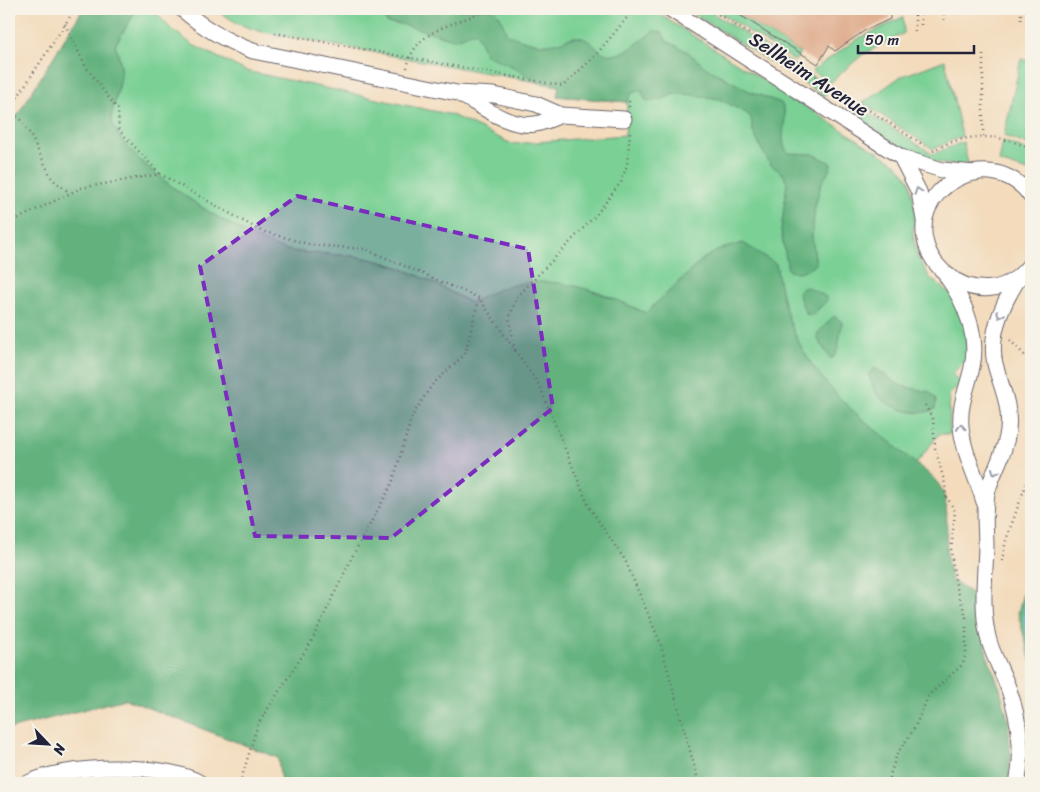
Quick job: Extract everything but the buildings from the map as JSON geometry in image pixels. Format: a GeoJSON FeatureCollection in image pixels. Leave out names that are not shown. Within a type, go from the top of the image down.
{"type":"FeatureCollection","features":[{"type":"Feature","properties":{"kind":"street"},"geometry":{"type":"LineString","coordinates":[[182,9],[206,29],[225,40],[253,51],[457,92],[494,95],[536,104],[561,115],[627,120]]}},
{"type":"Feature","properties":{"kind":"street","name":"Sellheim Avenue"},"geometry":{"type":"LineString","coordinates":[[670,9],[901,157],[942,170],[974,173],[992,172],[1024,181]]}},
{"type":"Feature","properties":{"kind":"street"},"geometry":{"type":"LineString","coordinates":[[457,92],[518,123],[536,124],[561,115]]}},
{"type":"Feature","properties":{"kind":"street"},"geometry":{"type":"LineString","coordinates":[[901,157],[919,192],[930,255],[962,303],[974,339],[973,361],[962,402],[961,427],[965,448],[985,506]]}},
{"type":"Feature","properties":{"kind":"street"},"geometry":{"type":"LineString","coordinates":[[925,228],[928,211],[937,195],[949,183],[974,173]]}},
{"type":"Feature","properties":{"kind":"street"},"geometry":{"type":"LineString","coordinates":[[1024,181],[1031,197]]}},
{"type":"Feature","properties":{"kind":"street"},"geometry":{"type":"LineString","coordinates":[[944,274],[962,285],[988,289],[1005,284],[1027,268]]}},
{"type":"Feature","properties":{"kind":"street"},"geometry":{"type":"LineString","coordinates":[[1017,783],[1020,738],[1010,691],[988,638],[984,594],[985,506],[990,484],[1006,443],[1009,422],[1007,399],[994,354],[997,325],[1010,293],[1027,268]]}},
{"type":"Feature","properties":{"kind":"street"},"geometry":{"type":"LineString","coordinates":[[28,783],[75,771],[125,767],[166,772],[200,783]]}},
{"type":"Feature","properties":{"kind":"path"},"geometry":{"type":"LineString","coordinates":[[70,193],[52,179],[30,134],[21,120],[9,110],[75,9]]}},
{"type":"Feature","properties":{"kind":"path"},"geometry":{"type":"LineString","coordinates":[[404,82],[409,57],[417,44],[427,35],[488,9]]}},
{"type":"Feature","properties":{"kind":"path"},"geometry":{"type":"LineString","coordinates":[[275,33],[563,86],[601,49],[634,9]]}},
{"type":"Feature","properties":{"kind":"path"},"geometry":{"type":"LineString","coordinates":[[710,9],[831,86]]}},
{"type":"Feature","properties":{"kind":"path"},"geometry":{"type":"LineString","coordinates":[[915,9],[915,31]]}},
{"type":"Feature","properties":{"kind":"path"},"geometry":{"type":"LineString","coordinates":[[921,9],[922,29]]}},
{"type":"Feature","properties":{"kind":"path"},"geometry":{"type":"LineString","coordinates":[[944,9],[944,22]]}},
{"type":"Feature","properties":{"kind":"path"},"geometry":{"type":"LineString","coordinates":[[1020,9],[1021,20]]}},
{"type":"Feature","properties":{"kind":"path"},"geometry":{"type":"LineString","coordinates":[[65,24],[86,67],[118,110],[119,130],[160,174],[261,231],[312,245],[365,249],[479,298],[539,385],[589,507],[625,560],[660,642],[699,783]]}},
{"type":"Feature","properties":{"kind":"path"},"geometry":{"type":"LineString","coordinates":[[983,55],[983,136]]}},
{"type":"Feature","properties":{"kind":"path"},"geometry":{"type":"LineString","coordinates":[[516,351],[509,318],[517,296],[596,215],[621,182],[627,165],[627,120],[630,98]]}},
{"type":"Feature","properties":{"kind":"path"},"geometry":{"type":"LineString","coordinates":[[861,105],[933,151],[963,139],[983,136],[1003,138],[1031,149]]}},
{"type":"Feature","properties":{"kind":"path"},"geometry":{"type":"LineString","coordinates":[[9,223],[81,188],[160,174]]}},
{"type":"Feature","properties":{"kind":"path"},"geometry":{"type":"LineString","coordinates":[[240,783],[258,724],[311,642],[392,484],[412,416],[432,385],[465,354],[479,298]]}},
{"type":"Feature","properties":{"kind":"path"},"geometry":{"type":"LineString","coordinates":[[997,325],[1031,362]]}},
{"type":"Feature","properties":{"kind":"path"},"geometry":{"type":"LineString","coordinates":[[890,783],[890,775],[897,754],[914,729],[929,695],[963,664],[966,653],[966,617],[956,585],[951,552],[955,511],[946,496],[945,484],[935,448],[933,419],[925,405]]}},
{"type":"Feature","properties":{"kind":"path"},"geometry":{"type":"LineString","coordinates":[[1001,566],[1006,540],[1031,470]]}},
{"type":"Feature","properties":{"kind":"highlighted area"},"geometry":{"type":"Polygon","coordinates":[[[297,196],[528,249],[553,408],[391,538],[255,536],[200,266],[297,196]]]}},
{"type":"Feature","properties":{"kind":"green space"},"geometry":{"type":"Polygon","coordinates":[[[83,9],[137,9],[115,45],[121,74],[112,122],[121,139],[138,158],[187,197],[240,230],[283,249],[359,257],[388,264],[430,281],[470,303],[504,287],[545,282],[579,287],[596,292],[646,313],[704,258],[721,249],[743,243],[776,264],[780,287],[791,326],[808,359],[833,391],[856,413],[930,475],[942,490],[947,515],[947,559],[952,581],[978,597],[987,655],[1000,688],[1008,720],[1011,755],[1008,783],[281,783],[278,758],[125,699],[9,729],[9,129],[83,9]]]}},
{"type":"Feature","properties":{"kind":"green space"},"geometry":{"type":"Polygon","coordinates":[[[137,9],[153,9],[169,27],[193,45],[246,71],[452,115],[512,144],[625,135],[627,102],[557,96],[559,86],[262,32],[238,24],[215,9],[651,9],[898,165],[910,181],[915,210],[913,235],[917,256],[930,278],[952,295],[966,329],[967,359],[952,374],[961,383],[949,395],[950,434],[939,434],[915,465],[843,402],[817,374],[794,336],[780,289],[776,264],[704,258],[646,313],[599,292],[508,286],[471,303],[430,281],[388,264],[359,257],[283,249],[240,230],[214,215],[161,178],[138,158],[121,139],[112,122],[112,112],[121,71],[115,45],[137,9]]]}},
{"type":"Feature","properties":{"kind":"green space"},"geometry":{"type":"Polygon","coordinates":[[[388,9],[493,9],[500,16],[507,34],[512,36],[543,44],[558,42],[572,37],[584,38],[604,53],[611,55],[627,50],[654,31],[662,32],[667,41],[688,52],[705,67],[751,92],[781,103],[785,115],[783,141],[788,153],[813,154],[831,163],[830,169],[821,184],[815,207],[812,237],[816,264],[802,271],[794,272],[788,270],[781,231],[787,183],[783,174],[770,164],[764,154],[753,132],[751,118],[748,114],[719,99],[686,94],[674,94],[661,100],[646,101],[641,90],[632,93],[627,102],[557,96],[559,86],[540,83],[514,67],[486,55],[476,32],[454,39],[401,24],[387,23],[385,19],[388,9]]]}},
{"type":"Feature","properties":{"kind":"green space"},"geometry":{"type":"Polygon","coordinates":[[[686,9],[706,9],[831,88],[824,96],[686,9]]]}},
{"type":"Feature","properties":{"kind":"green space"},"geometry":{"type":"Polygon","coordinates":[[[714,9],[730,9],[800,53],[795,61],[714,9]]]}},
{"type":"Feature","properties":{"kind":"green space"},"geometry":{"type":"Polygon","coordinates":[[[903,17],[904,33],[862,55],[830,83],[812,71],[854,41],[903,17]]]}},
{"type":"Feature","properties":{"kind":"green space"},"geometry":{"type":"Polygon","coordinates":[[[1021,59],[1031,62],[1031,146],[1004,136],[1021,59]]]}},
{"type":"Feature","properties":{"kind":"green space"},"geometry":{"type":"Polygon","coordinates":[[[945,60],[962,136],[933,149],[863,103],[900,77],[945,60]]]}},
{"type":"Feature","properties":{"kind":"green space"},"geometry":{"type":"Polygon","coordinates":[[[859,107],[933,154],[963,142],[968,163],[952,165],[937,163],[907,150],[852,114],[859,107]]]}},
{"type":"Feature","properties":{"kind":"green space"},"geometry":{"type":"Polygon","coordinates":[[[1003,141],[1031,152],[1031,172],[999,162],[1003,141]]]}},
{"type":"Feature","properties":{"kind":"green space"},"geometry":{"type":"Polygon","coordinates":[[[807,287],[825,296],[827,300],[813,315],[806,314],[798,293],[800,289],[807,287]]]}},
{"type":"Feature","properties":{"kind":"green space"},"geometry":{"type":"Polygon","coordinates":[[[834,316],[842,322],[838,349],[833,358],[830,358],[817,338],[818,333],[834,316]]]}},
{"type":"Feature","properties":{"kind":"green space"},"geometry":{"type":"Polygon","coordinates":[[[875,368],[901,386],[930,392],[936,400],[935,409],[928,412],[912,412],[887,403],[876,393],[868,374],[875,368]]]}},
{"type":"Feature","properties":{"kind":"green space"},"geometry":{"type":"Polygon","coordinates":[[[1031,560],[1031,663],[1018,613],[1031,560]]]}},
{"type":"Feature","properties":{"kind":"waterway"},"geometry":{"type":"LineString","coordinates":[[1031,562],[1027,581],[1026,602],[1028,633],[1031,642]]}}]}
